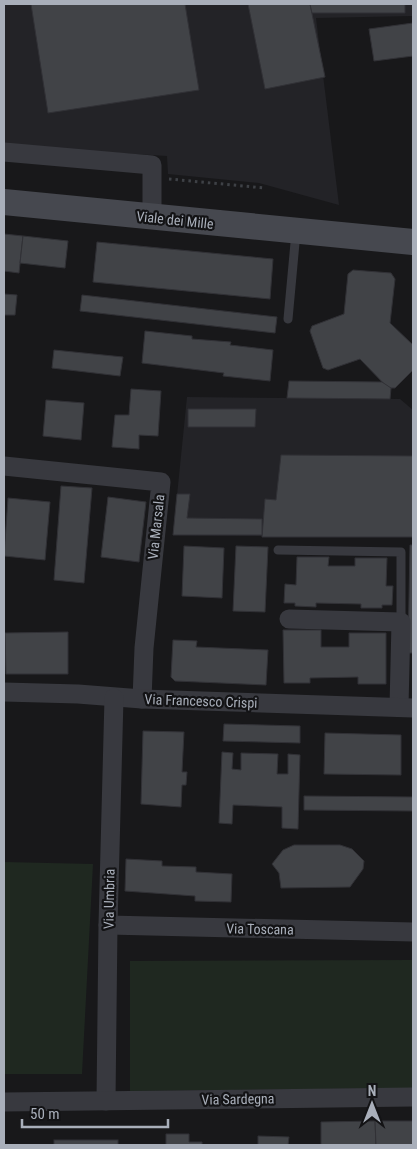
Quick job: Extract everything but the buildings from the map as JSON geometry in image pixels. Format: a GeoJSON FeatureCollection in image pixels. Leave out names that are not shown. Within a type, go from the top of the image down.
{"type":"FeatureCollection","features":[{"type":"Feature","properties":{"kind":"street"},"geometry":{"type":"LineString","coordinates":[[4,152],[152,165],[154,191],[152,218]]}},
{"type":"Feature","properties":{"kind":"street","name":"Viale dei Mille"},"geometry":{"type":"LineString","coordinates":[[4,202],[152,218],[413,242]]}},
{"type":"Feature","properties":{"kind":"street","name":"Via Marsala"},"geometry":{"type":"LineString","coordinates":[[4,466],[161,482],[144,648],[142,699]]}},
{"type":"Feature","properties":{"kind":"street"},"geometry":{"type":"LineString","coordinates":[[289,619],[401,622]]}},
{"type":"Feature","properties":{"kind":"street","name":"Via Francesco Crispi"},"geometry":{"type":"LineString","coordinates":[[4,692],[78,694],[114,698],[406,708],[401,622]]}},
{"type":"Feature","properties":{"kind":"street","name":"Via Umbria"},"geometry":{"type":"LineString","coordinates":[[106,1101],[114,698]]}},
{"type":"Feature","properties":{"kind":"street","name":"Via Toscana"},"geometry":{"type":"LineString","coordinates":[[108,926],[413,932]]}},
{"type":"Feature","properties":{"kind":"street","name":"Via Sardegna"},"geometry":{"type":"LineString","coordinates":[[4,1102],[413,1097]]}},
{"type":"Feature","properties":{"kind":"lane"},"geometry":{"type":"LineString","coordinates":[[288,319],[296,231]]}},
{"type":"Feature","properties":{"kind":"lane"},"geometry":{"type":"LineString","coordinates":[[278,550],[401,552],[401,622]]}},
{"type":"Feature","properties":{"kind":"shaded area"},"geometry":{"type":"Polygon","coordinates":[[[4,4],[413,4],[413,16],[316,18],[339,205],[259,183],[168,174],[167,156],[4,146],[4,4]]]}},
{"type":"Feature","properties":{"kind":"shaded area"},"geometry":{"type":"Polygon","coordinates":[[[187,397],[400,399],[413,410],[413,537],[173,535],[187,397]]]}},
{"type":"Feature","properties":{"kind":"shaded area"},"geometry":{"type":"Polygon","coordinates":[[[4,862],[93,864],[82,1074],[4,1074],[4,862]]]}},
{"type":"Feature","properties":{"kind":"shaded area"},"geometry":{"type":"Polygon","coordinates":[[[413,960],[413,1088],[130,1091],[130,961],[413,960]]]}}]}
